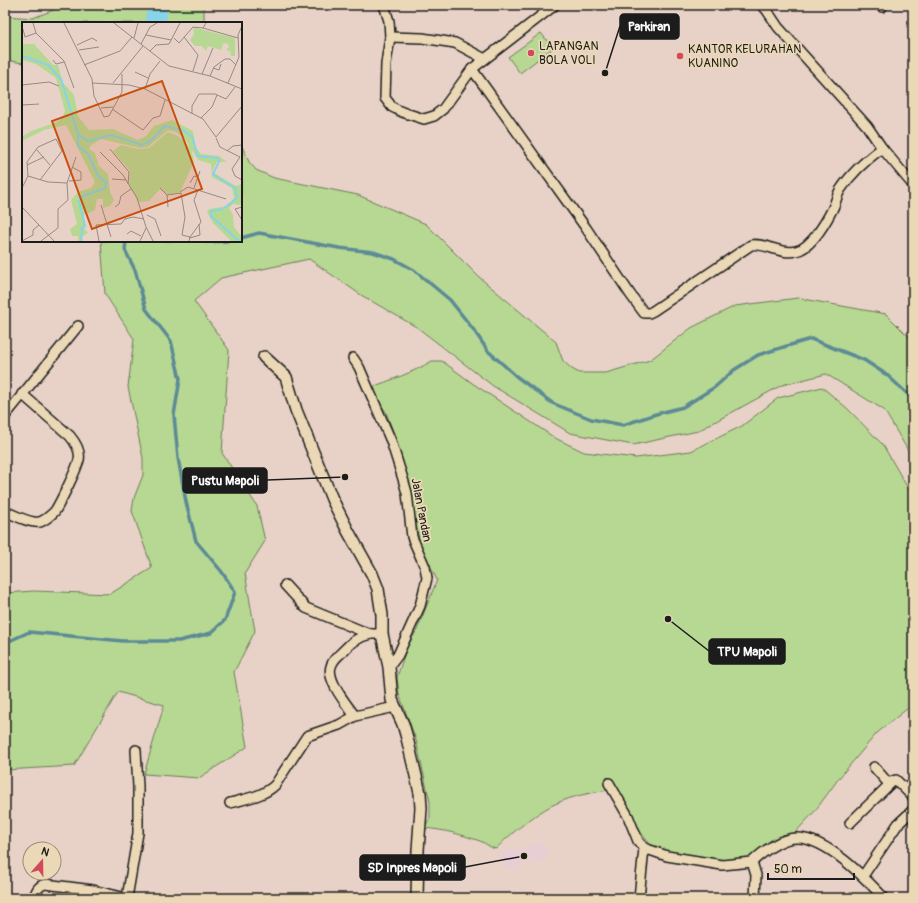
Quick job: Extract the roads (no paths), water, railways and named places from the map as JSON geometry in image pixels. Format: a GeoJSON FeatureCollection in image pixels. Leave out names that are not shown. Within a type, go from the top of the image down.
{"type":"FeatureCollection","features":[{"type":"Feature","properties":{"kind":"street"},"geometry":{"type":"LineString","coordinates":[[384,5],[389,21],[390,37],[386,64],[385,98],[392,108],[424,119],[434,116],[443,109],[472,69],[555,5]]}},
{"type":"Feature","properties":{"kind":"street"},"geometry":{"type":"LineString","coordinates":[[765,6],[778,27],[867,126],[882,148],[913,185]]}},
{"type":"Feature","properties":{"kind":"street"},"geometry":{"type":"LineString","coordinates":[[390,37],[422,38],[454,43],[485,58]]}},
{"type":"Feature","properties":{"kind":"street"},"geometry":{"type":"LineString","coordinates":[[472,69],[586,228],[644,313],[653,311],[751,245],[757,244],[784,251],[795,252],[805,248],[824,223],[832,209],[840,189],[861,164],[882,148]]}},
{"type":"Feature","properties":{"kind":"street"},"geometry":{"type":"LineString","coordinates":[[5,416],[78,326]]}},
{"type":"Feature","properties":{"kind":"street"},"geometry":{"type":"LineString","coordinates":[[264,357],[286,377],[296,410],[332,499],[372,574],[378,589],[382,615],[376,634],[389,667],[392,700],[403,724],[420,793],[421,808],[418,838],[417,898]]}},
{"type":"Feature","properties":{"kind":"street","name":"Jalan Pandan"},"geometry":{"type":"LineString","coordinates":[[353,358],[359,367],[391,441],[404,479],[412,537],[425,566],[427,578],[420,606],[398,654],[389,667]]}},
{"type":"Feature","properties":{"kind":"street"},"geometry":{"type":"LineString","coordinates":[[5,511],[36,522],[47,518],[54,511],[68,486],[79,460],[79,452],[76,443],[70,436],[22,394]]}},
{"type":"Feature","properties":{"kind":"street"},"geometry":{"type":"LineString","coordinates":[[285,585],[306,608],[376,634]]}},
{"type":"Feature","properties":{"kind":"street"},"geometry":{"type":"LineString","coordinates":[[355,716],[334,684],[330,675],[330,669],[334,660],[348,646],[366,635],[376,634]]}},
{"type":"Feature","properties":{"kind":"street"},"geometry":{"type":"LineString","coordinates":[[230,803],[255,796],[270,790],[276,785],[307,736],[339,725],[355,716],[395,707]]}},
{"type":"Feature","properties":{"kind":"street"},"geometry":{"type":"LineString","coordinates":[[34,898],[36,890],[41,885],[45,884],[93,890],[127,898],[138,833],[136,750]]}},
{"type":"Feature","properties":{"kind":"street"},"geometry":{"type":"LineString","coordinates":[[874,767],[889,784]]}},
{"type":"Feature","properties":{"kind":"street"},"geometry":{"type":"LineString","coordinates":[[850,823],[889,784],[896,780],[913,797]]}},
{"type":"Feature","properties":{"kind":"street"},"geometry":{"type":"LineString","coordinates":[[609,783],[628,816],[638,841],[644,848],[667,856],[722,865],[752,862],[762,853],[782,841],[796,838],[808,839],[826,846],[863,876],[884,898]]}},
{"type":"Feature","properties":{"kind":"street"},"geometry":{"type":"LineString","coordinates":[[863,876],[898,824],[913,810]]}},
{"type":"Feature","properties":{"kind":"street"},"geometry":{"type":"LineString","coordinates":[[639,898],[644,848]]}},
{"type":"Feature","properties":{"kind":"street"},"geometry":{"type":"LineString","coordinates":[[752,862],[756,875],[755,898]]}},
{"type":"Feature","properties":{"kind":"waterway"},"geometry":{"type":"LineString","coordinates":[[155,22],[158,5]]}},
{"type":"Feature","properties":{"kind":"waterway"},"geometry":{"type":"LineString","coordinates":[[242,238],[259,233],[339,248],[373,252],[394,259],[414,270],[450,300],[488,351],[516,376],[552,403],[591,419],[623,425],[683,407],[715,387],[734,370],[758,355],[811,339],[864,360],[887,375],[913,399]]}},
{"type":"Feature","properties":{"kind":"waterway"},"geometry":{"type":"LineString","coordinates":[[5,643],[29,632],[123,641],[179,641],[211,633],[225,620],[235,592],[222,572],[196,541],[186,502],[178,458],[174,415],[180,379],[171,341],[146,309],[135,270],[125,250],[126,242]]}},
{"type":"Feature","properties":{"kind":"place","name":"LAPANGAN BOLA VOLI"},"geometry":{"type":"Point","coordinates":[531,53]}},
{"type":"Feature","properties":{"kind":"place","name":"KANTOR KELURAHAN KUANINO"},"geometry":{"type":"Point","coordinates":[680,56]}},
{"type":"Feature","properties":{"kind":"place","name":"Parkiran"},"geometry":{"type":"Point","coordinates":[605,73]}},
{"type":"Feature","properties":{"kind":"place","name":"Pustu Mapoli"},"geometry":{"type":"Point","coordinates":[345,477]}},
{"type":"Feature","properties":{"kind":"place","name":"TPU Mapoli"},"geometry":{"type":"Point","coordinates":[668,619]}},
{"type":"Feature","properties":{"kind":"place","name":"SD Inpres Mapoli"},"geometry":{"type":"Point","coordinates":[524,856]}}]}
